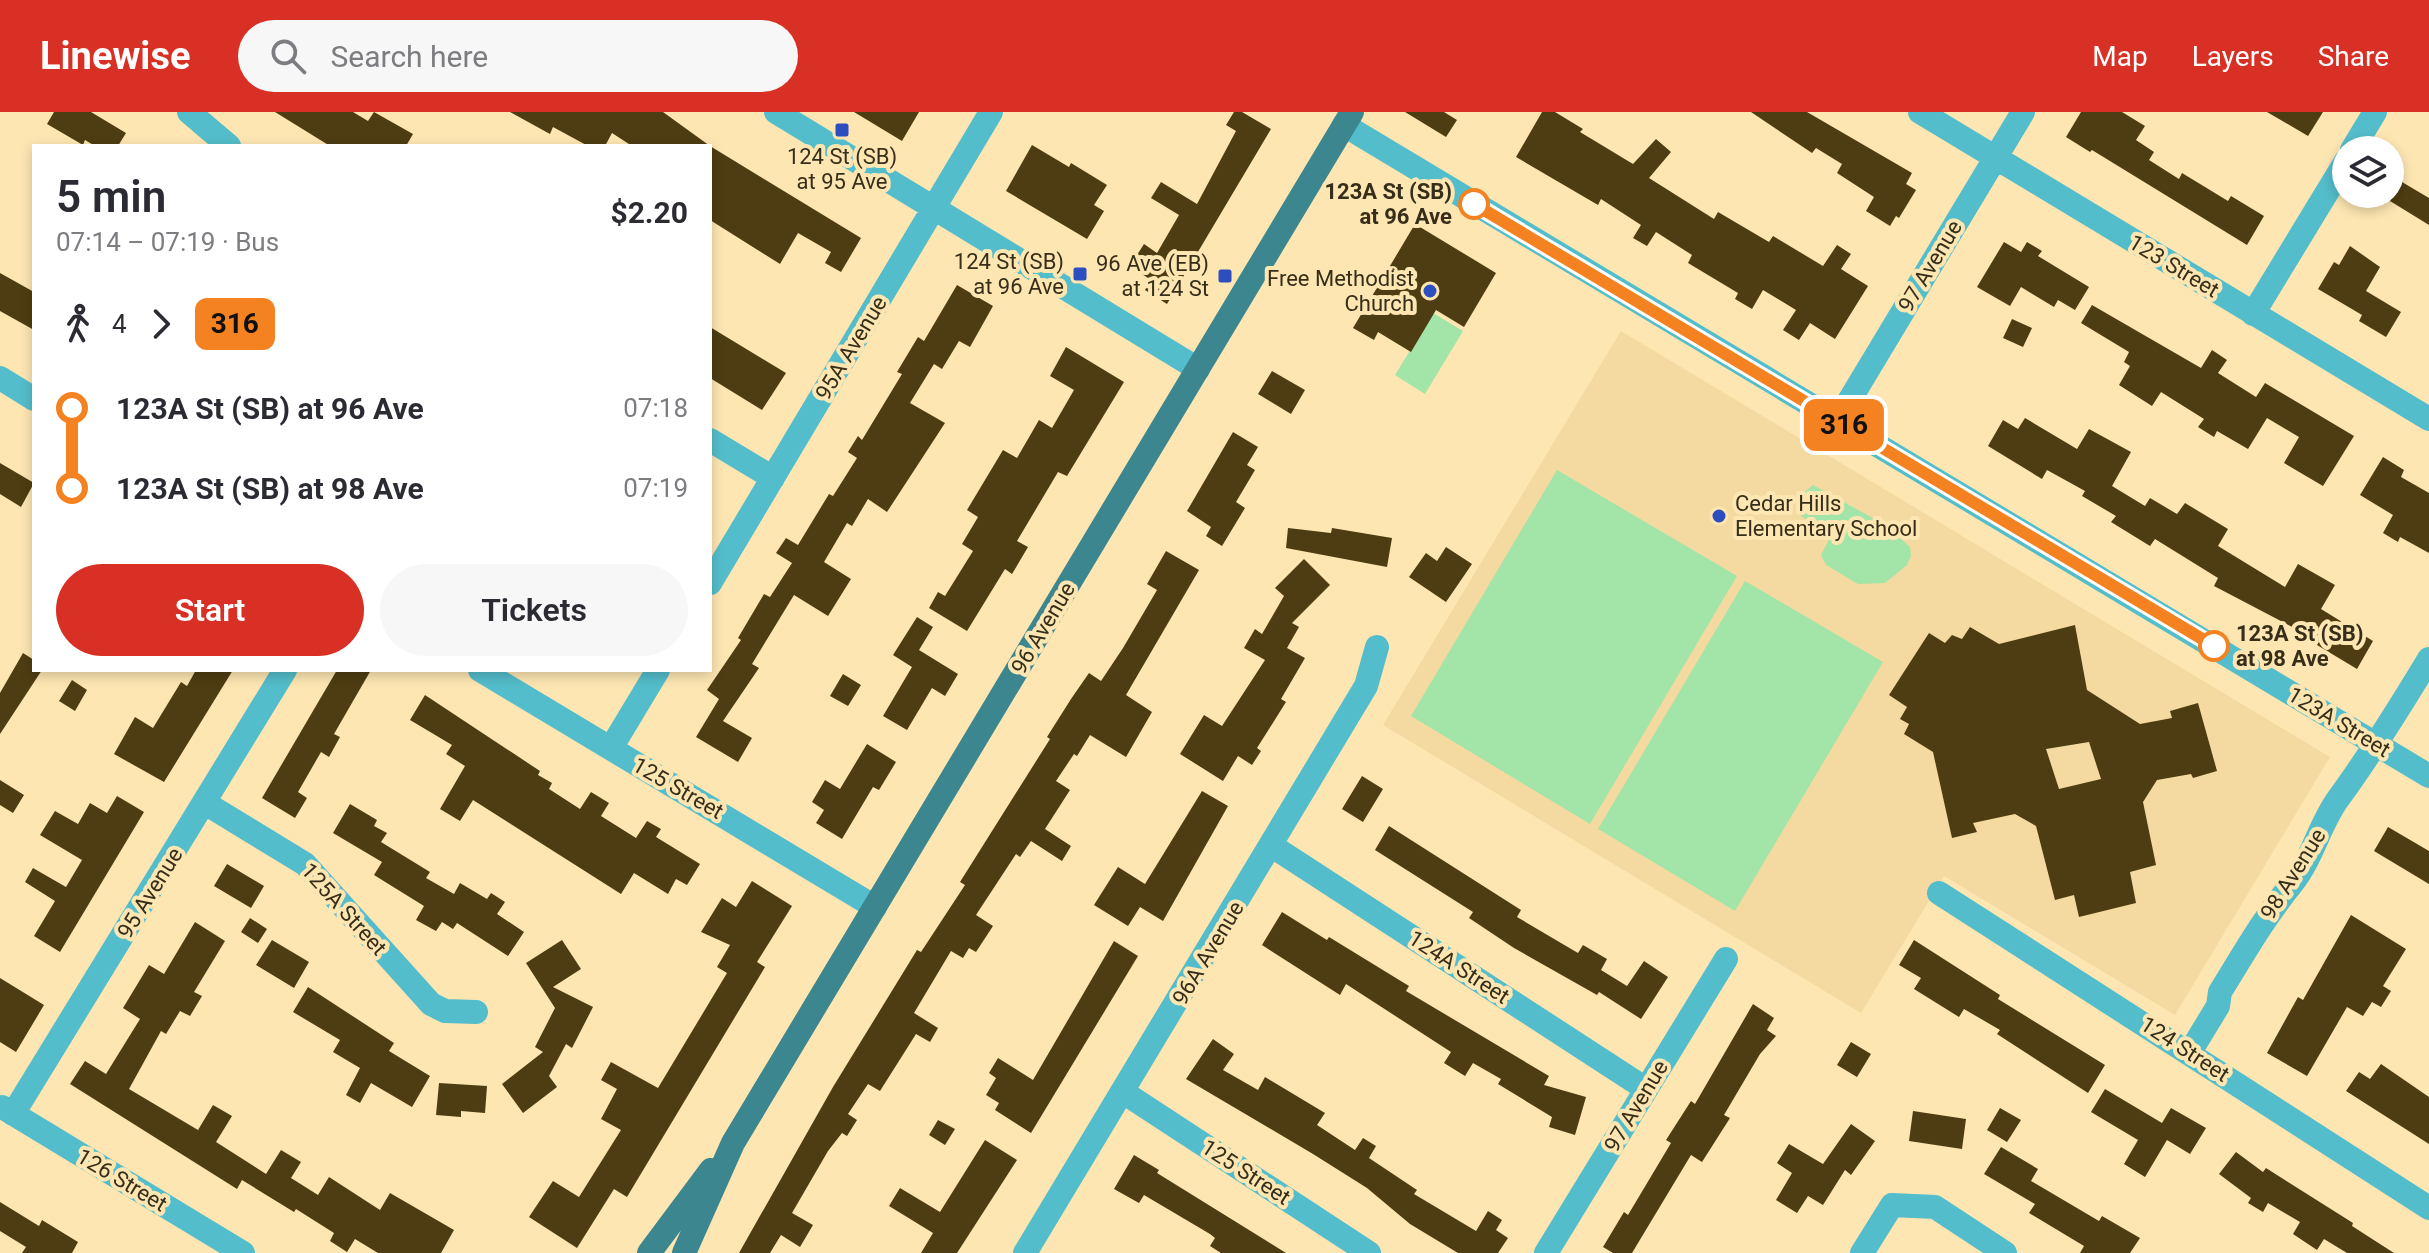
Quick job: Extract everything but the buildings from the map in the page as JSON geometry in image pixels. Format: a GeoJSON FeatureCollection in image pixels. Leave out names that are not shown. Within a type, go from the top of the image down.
{"type":"FeatureCollection","features":[{"type":"Feature","properties":{"kind":"main road","name":"96 Avenue"},"geometry":{"type":"LineString","coordinates":[[649,1253],[733,1143],[1348,119]]}},
{"type":"Feature","properties":{"kind":"main road","name":"96 Avenue"},"geometry":{"type":"LineString","coordinates":[[684,1253],[733,1143]]}},
{"type":"Feature","properties":{"kind":"street"},"geometry":{"type":"LineString","coordinates":[[189,112],[227,144]]}},
{"type":"Feature","properties":{"kind":"street"},"geometry":{"type":"LineString","coordinates":[[776,112],[1198,369]]}},
{"type":"Feature","properties":{"kind":"street","name":"95A Avenue"},"geometry":{"type":"LineString","coordinates":[[712,580],[991,112]]}},
{"type":"Feature","properties":{"kind":"street","name":"123 Street"},"geometry":{"type":"LineString","coordinates":[[1920,112],[2429,419]]}},
{"type":"Feature","properties":{"kind":"street","name":"97 Avenue"},"geometry":{"type":"LineString","coordinates":[[1837,421],[2023,112]]}},
{"type":"Feature","properties":{"kind":"street"},"geometry":{"type":"LineString","coordinates":[[2360,136],[2375,112]]}},
{"type":"Feature","properties":{"kind":"street","name":"123A Street"},"geometry":{"type":"LineString","coordinates":[[1348,119],[1837,421],[2429,776]]}},
{"type":"Feature","properties":{"kind":"street"},"geometry":{"type":"LineString","coordinates":[[2253,314],[2332,184]]}},
{"type":"Feature","properties":{"kind":"street"},"geometry":{"type":"LineString","coordinates":[[0,378],[32,398]]}},
{"type":"Feature","properties":{"kind":"street"},"geometry":{"type":"LineString","coordinates":[[712,441],[773,478]]}},
{"type":"Feature","properties":{"kind":"street","name":"96A Avenue"},"geometry":{"type":"LineString","coordinates":[[1025,1253],[1366,686],[1377,647]]}},
{"type":"Feature","properties":{"kind":"street","name":"98 Avenue"},"geometry":{"type":"LineString","coordinates":[[2190,1052],[2277,898],[2291,885],[2320,839],[2322,827],[2339,798],[2429,659]]}},
{"type":"Feature","properties":{"kind":"street","name":"95 Avenue"},"geometry":{"type":"LineString","coordinates":[[7,1110],[205,803],[284,672]]}},
{"type":"Feature","properties":{"kind":"street","name":"125 Street"},"geometry":{"type":"LineString","coordinates":[[483,672],[875,907]]}},
{"type":"Feature","properties":{"kind":"street"},"geometry":{"type":"LineString","coordinates":[[611,748],[657,672]]}},
{"type":"Feature","properties":{"kind":"street","name":"125A Street"},"geometry":{"type":"LineString","coordinates":[[205,803],[305,864],[431,1004],[445,1011],[476,1012]]}},
{"type":"Feature","properties":{"kind":"street","name":"124A Street"},"geometry":{"type":"LineString","coordinates":[[1272,846],[1646,1089]]}},
{"type":"Feature","properties":{"kind":"street","name":"124 Street"},"geometry":{"type":"LineString","coordinates":[[1939,893],[2429,1208]]}},
{"type":"Feature","properties":{"kind":"street","name":"97 Avenue"},"geometry":{"type":"LineString","coordinates":[[1546,1253],[1726,959]]}},
{"type":"Feature","properties":{"kind":"street","name":"125 Street"},"geometry":{"type":"LineString","coordinates":[[1123,1092],[1369,1253]]}},
{"type":"Feature","properties":{"kind":"street","name":"126 Street"},"geometry":{"type":"LineString","coordinates":[[7,1110],[243,1253]]}},
{"type":"Feature","properties":{"kind":"street"},"geometry":{"type":"LineString","coordinates":[[1862,1253],[1892,1205],[1935,1207],[2005,1253]]}},
{"type":"Feature","properties":{"kind":"shaded area","name":"Cedar Hills Elementary School"},"geometry":{"type":"Polygon","coordinates":[[[1621,331],[2330,757],[2175,1015],[1944,876],[1861,1013],[1383,725],[1621,331]]]}},
{"type":"Feature","properties":{"kind":"green space"},"geometry":{"type":"Polygon","coordinates":[[[1433,313],[1463,331],[1425,394],[1395,375],[1433,313]]]}},
{"type":"Feature","properties":{"kind":"green space"},"geometry":{"type":"Polygon","coordinates":[[[1557,470],[1737,576],[1590,824],[1411,716],[1557,470]]]}},
{"type":"Feature","properties":{"kind":"green space"},"geometry":{"type":"Polygon","coordinates":[[[1813,485],[1887,526],[1910,547],[1911,556],[1907,565],[1885,583],[1858,584],[1826,565],[1821,555],[1831,536],[1801,516],[1799,501],[1813,485]]]}},
{"type":"Feature","properties":{"kind":"green space"},"geometry":{"type":"Polygon","coordinates":[[[1745,581],[1883,662],[1735,911],[1598,829],[1745,581]]]}},
{"type":"Feature","properties":{"kind":"bus line","name":"316"},"geometry":{"type":"LineString","coordinates":[[1474,204],[2214,646]]}},
{"type":"Feature","properties":{"kind":"place","name":"124 St (SB) at 95 Ave"},"geometry":{"type":"Point","coordinates":[842,130]}},
{"type":"Feature","properties":{"kind":"place","name":"123A St (SB) at 96 Ave"},"geometry":{"type":"Point","coordinates":[1474,204]}},
{"type":"Feature","properties":{"kind":"place","name":"124 St (SB) at 96 Ave"},"geometry":{"type":"Point","coordinates":[1080,274]}},
{"type":"Feature","properties":{"kind":"place","name":"96 Ave (EB) at 124 St"},"geometry":{"type":"Point","coordinates":[1225,276]}},
{"type":"Feature","properties":{"kind":"place","name":"Free Methodist Church"},"geometry":{"type":"Point","coordinates":[1430,291]}},
{"type":"Feature","properties":{"kind":"place","name":"Cedar Hills Elementary School"},"geometry":{"type":"Point","coordinates":[1719,516]}},
{"type":"Feature","properties":{"kind":"place","name":"123A St (SB) at 98 Ave"},"geometry":{"type":"Point","coordinates":[2214,646]}}]}
